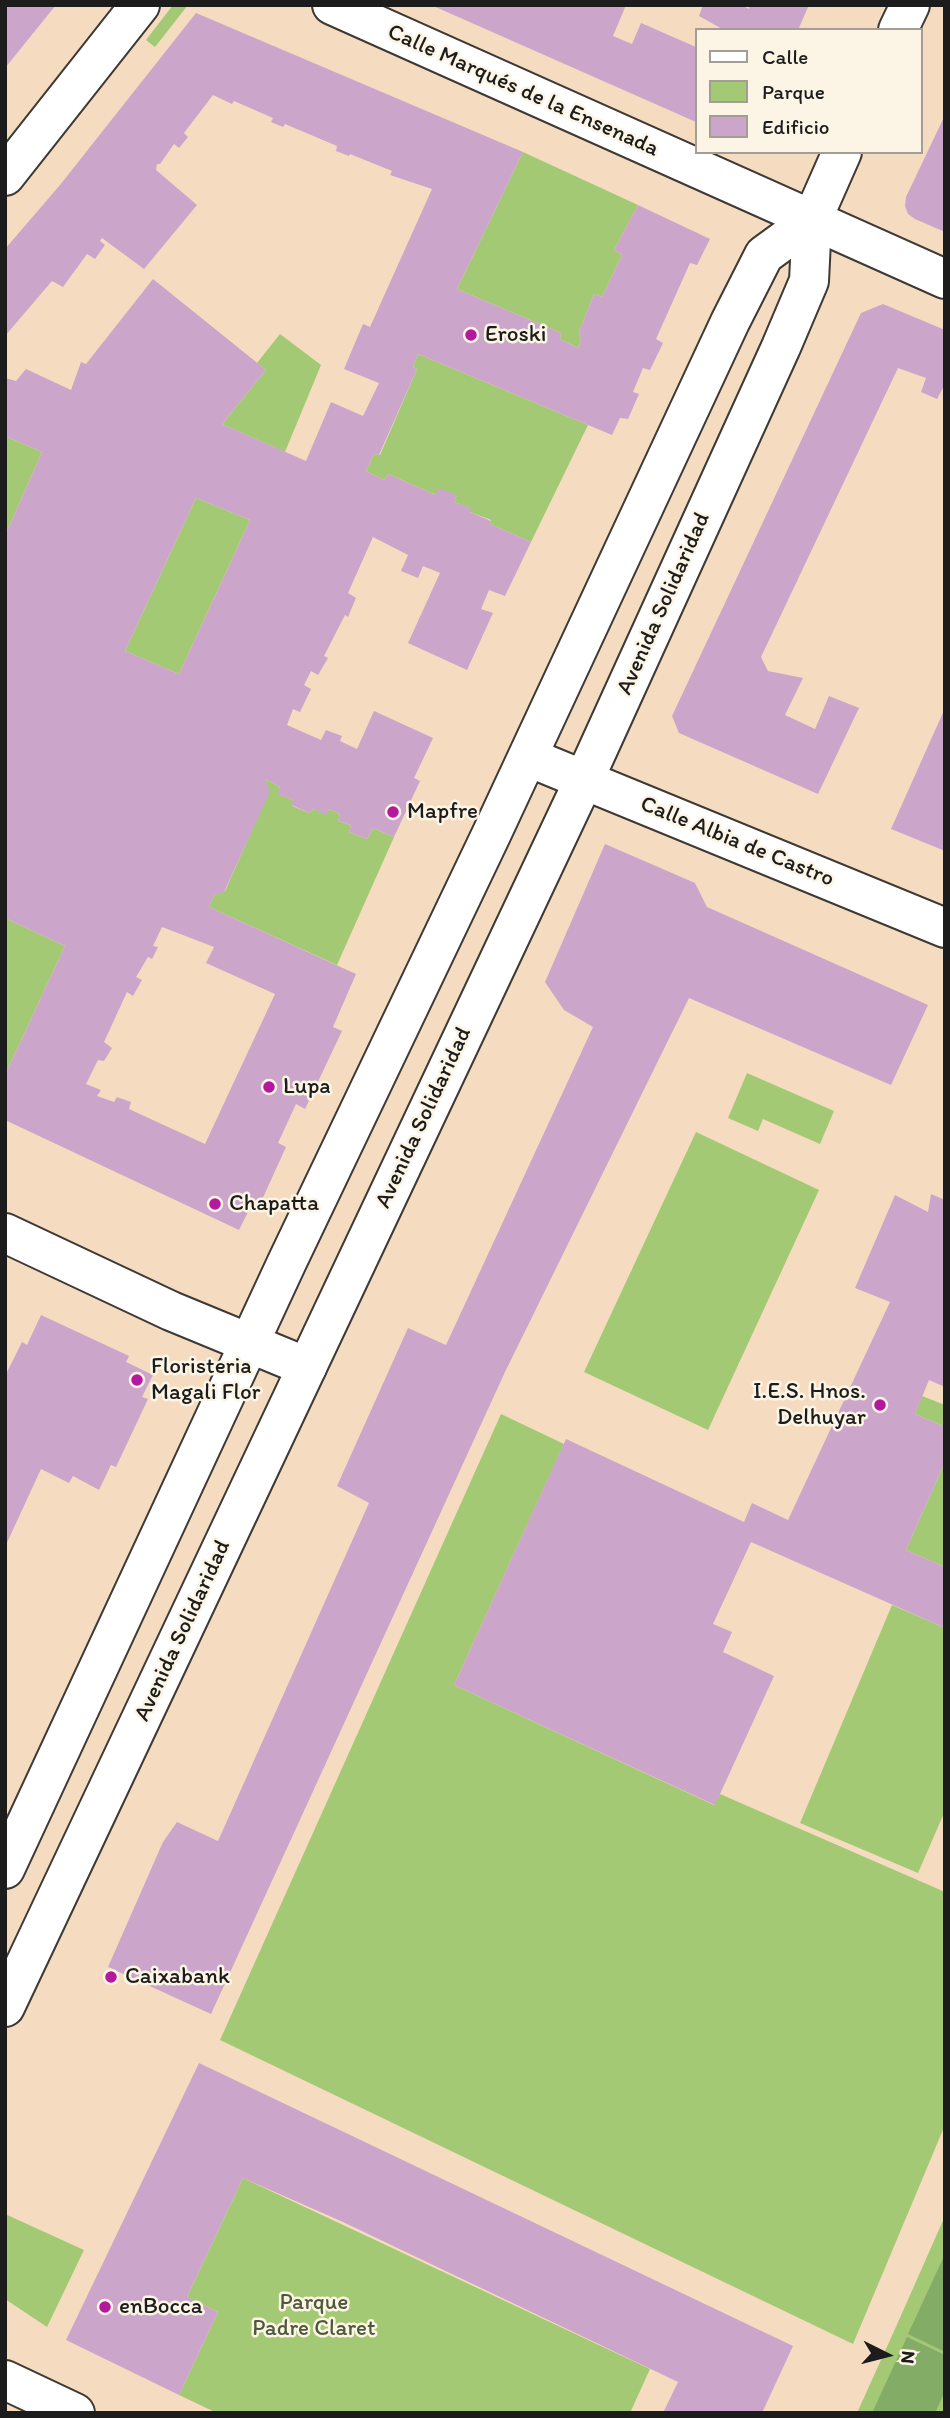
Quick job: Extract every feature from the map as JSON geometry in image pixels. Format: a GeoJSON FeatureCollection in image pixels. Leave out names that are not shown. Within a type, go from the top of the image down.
{"type":"FeatureCollection","features":[{"type":"Feature","properties":{"kind":"main road"},"geometry":{"type":"LineString","coordinates":[[5,176],[140,5]]}},
{"type":"Feature","properties":{"kind":"main road","name":"Calle Marqués de la Ensenada"},"geometry":{"type":"LineString","coordinates":[[332,5],[945,279]]}},
{"type":"Feature","properties":{"kind":"main road"},"geometry":{"type":"LineString","coordinates":[[899,28],[910,5]]}},
{"type":"Feature","properties":{"kind":"main road","name":"Avenida Solidaridad"},"geometry":{"type":"LineString","coordinates":[[5,2007],[584,780],[781,348],[809,281],[812,220],[841,154]]}},
{"type":"Feature","properties":{"kind":"main road"},"geometry":{"type":"LineString","coordinates":[[5,1869],[764,255],[812,220]]}},
{"type":"Feature","properties":{"kind":"main road","name":"Calle Albia de Castro"},"geometry":{"type":"LineString","coordinates":[[528,758],[945,928]]}},
{"type":"Feature","properties":{"kind":"main road"},"geometry":{"type":"LineString","coordinates":[[5,1233],[171,1311],[307,1367]]}},
{"type":"Feature","properties":{"kind":"main road"},"geometry":{"type":"LineString","coordinates":[[5,2380],[75,2413]]}},
{"type":"Feature","properties":{"kind":"green space"},"geometry":{"type":"Polygon","coordinates":[[[173,5],[188,5],[155,47],[146,40],[173,5]]]}},
{"type":"Feature","properties":{"kind":"green space"},"geometry":{"type":"Polygon","coordinates":[[[523,152],[638,205],[614,250],[622,255],[602,297],[594,294],[579,332],[581,340],[578,348],[560,339],[561,333],[457,289],[523,152]]]}},
{"type":"Feature","properties":{"kind":"green space"},"geometry":{"type":"Polygon","coordinates":[[[280,334],[321,365],[285,452],[222,424],[266,370],[257,363],[280,334]]]}},
{"type":"Feature","properties":{"kind":"green space"},"geometry":{"type":"Polygon","coordinates":[[[418,354],[588,425],[531,542],[490,524],[491,520],[454,502],[457,495],[436,495],[388,474],[384,480],[366,471],[374,454],[380,455],[417,369],[413,367],[418,354]]]}},
{"type":"Feature","properties":{"kind":"green space"},"geometry":{"type":"Polygon","coordinates":[[[5,436],[42,452],[5,536],[5,436]]]}},
{"type":"Feature","properties":{"kind":"green space"},"geometry":{"type":"Polygon","coordinates":[[[196,498],[250,520],[179,674],[125,651],[196,498]]]}},
{"type":"Feature","properties":{"kind":"green space"},"geometry":{"type":"Polygon","coordinates":[[[265,779],[280,787],[278,794],[293,800],[292,806],[310,813],[313,809],[327,814],[329,809],[340,814],[338,821],[351,825],[349,832],[367,839],[373,828],[394,837],[337,965],[209,907],[214,895],[225,891],[269,792],[265,779]]]}},
{"type":"Feature","properties":{"kind":"green space"},"geometry":{"type":"Polygon","coordinates":[[[5,918],[65,946],[5,1075],[5,918]]]}},
{"type":"Feature","properties":{"kind":"green space"},"geometry":{"type":"Polygon","coordinates":[[[747,1073],[834,1111],[820,1144],[763,1119],[758,1131],[728,1118],[747,1073]]]}},
{"type":"Feature","properties":{"kind":"green space"},"geometry":{"type":"Polygon","coordinates":[[[696,1132],[819,1190],[708,1430],[584,1372],[696,1132]]]}},
{"type":"Feature","properties":{"kind":"green space"},"geometry":{"type":"Polygon","coordinates":[[[922,1396],[945,1405],[945,1427],[915,1414],[922,1396]]]}},
{"type":"Feature","properties":{"kind":"green space"},"geometry":{"type":"Polygon","coordinates":[[[501,1414],[564,1444],[454,1685],[714,1805],[720,1794],[945,1892],[945,2125],[853,2344],[220,2040],[501,1414]]]}},
{"type":"Feature","properties":{"kind":"green space"},"geometry":{"type":"Polygon","coordinates":[[[945,1462],[945,1567],[906,1550],[945,1462]]]}},
{"type":"Feature","properties":{"kind":"green space"},"geometry":{"type":"Polygon","coordinates":[[[892,1605],[945,1628],[945,1811],[918,1873],[800,1823],[892,1605]]]}},
{"type":"Feature","properties":{"kind":"green space","name":"Parque Padre Claret"},"geometry":{"type":"Polygon","coordinates":[[[243,2178],[650,2369],[630,2413],[217,2413],[179,2395],[218,2312],[187,2297],[243,2178]]]}},
{"type":"Feature","properties":{"kind":"green space"},"geometry":{"type":"Polygon","coordinates":[[[5,2214],[84,2250],[47,2327],[5,2299],[5,2214]]]}},
{"type":"Feature","properties":{"kind":"green space"},"geometry":{"type":"Polygon","coordinates":[[[945,2216],[945,2413],[857,2413],[895,2329],[945,2216]]]}},
{"type":"Feature","properties":{"kind":"green space"},"geometry":{"type":"Polygon","coordinates":[[[945,2254],[945,2352],[908,2334],[945,2254]]]}},
{"type":"Feature","properties":{"kind":"green space"},"geometry":{"type":"Polygon","coordinates":[[[907,2337],[945,2355],[945,2391],[935,2413],[872,2413],[907,2337]]]}},
{"type":"Feature","properties":{"kind":"building"},"geometry":{"type":"Polygon","coordinates":[[[5,5],[56,5],[5,68],[5,5]]]}},
{"type":"Feature","properties":{"kind":"building"},"geometry":{"type":"Polygon","coordinates":[[[431,5],[626,5],[613,36],[632,44],[641,23],[694,46],[694,121],[431,5]]]}},
{"type":"Feature","properties":{"kind":"building"},"geometry":{"type":"Polygon","coordinates":[[[703,5],[741,5],[749,9],[750,5],[809,5],[799,28],[720,28],[699,16],[703,5]]]}},
{"type":"Feature","properties":{"kind":"building"},"geometry":{"type":"Polygon","coordinates":[[[196,13],[523,152],[457,289],[561,333],[560,339],[578,348],[581,340],[579,332],[594,294],[602,297],[622,255],[614,250],[638,205],[710,239],[697,265],[690,263],[656,339],[663,343],[650,370],[643,368],[633,392],[639,394],[628,419],[620,418],[612,435],[418,354],[413,367],[417,369],[379,455],[374,454],[366,471],[384,480],[388,474],[436,495],[438,488],[457,495],[454,502],[471,508],[470,512],[491,521],[490,524],[531,542],[505,596],[489,590],[481,609],[493,613],[467,670],[408,643],[440,573],[423,566],[418,578],[401,571],[408,555],[373,537],[348,593],[356,598],[348,617],[345,615],[324,656],[328,658],[318,675],[311,671],[304,685],[311,689],[300,712],[293,709],[287,725],[321,740],[326,730],[342,736],[340,741],[357,749],[374,711],[433,738],[414,778],[420,781],[394,837],[373,828],[367,839],[349,832],[351,825],[338,821],[340,814],[329,809],[327,815],[313,809],[310,813],[291,805],[293,800],[277,794],[280,787],[265,779],[270,792],[224,892],[214,895],[209,907],[356,974],[333,1027],[342,1031],[305,1109],[296,1104],[278,1143],[286,1147],[256,1213],[249,1210],[239,1230],[5,1120],[5,1075],[65,946],[5,918],[5,536],[42,452],[5,436],[5,378],[16,381],[26,369],[71,390],[81,362],[86,364],[153,279],[266,370],[222,424],[306,461],[331,402],[363,416],[379,383],[344,369],[363,324],[370,327],[432,189],[390,175],[392,171],[336,151],[337,146],[285,124],[283,127],[271,122],[273,118],[213,95],[184,133],[188,137],[179,148],[174,144],[160,164],[157,164],[156,170],[197,205],[144,269],[102,238],[100,241],[105,245],[95,259],[87,254],[63,287],[52,281],[5,336],[5,249],[60,185],[196,13]],[[196,498],[125,651],[179,674],[250,520],[196,498]],[[162,927],[153,946],[158,947],[152,959],[148,957],[136,977],[142,980],[133,996],[127,992],[104,1042],[112,1048],[104,1061],[98,1060],[86,1084],[101,1090],[97,1096],[114,1102],[117,1097],[131,1102],[129,1109],[205,1144],[275,994],[206,963],[214,947],[162,927]]]}},
{"type":"Feature","properties":{"kind":"building"},"geometry":{"type":"Polygon","coordinates":[[[945,115],[945,232],[915,219],[908,214],[905,206],[906,197],[945,115]]]}},
{"type":"Feature","properties":{"kind":"building"},"geometry":{"type":"Polygon","coordinates":[[[883,304],[945,330],[945,384],[937,399],[921,392],[926,378],[898,368],[761,657],[768,671],[803,678],[785,715],[815,729],[829,696],[859,708],[818,794],[679,733],[672,716],[861,313],[883,304]]]}},
{"type":"Feature","properties":{"kind":"building"},"geometry":{"type":"Polygon","coordinates":[[[945,708],[945,851],[891,829],[945,708]]]}},
{"type":"Feature","properties":{"kind":"building"},"geometry":{"type":"Polygon","coordinates":[[[605,844],[695,883],[707,907],[928,1005],[891,1085],[689,998],[505,1372],[211,2014],[108,1967],[163,1842],[177,1822],[218,1841],[369,1503],[337,1486],[408,1328],[446,1345],[593,1027],[564,1010],[545,982],[605,844]]]}},
{"type":"Feature","properties":{"kind":"building"},"geometry":{"type":"Polygon","coordinates":[[[931,1194],[945,1200],[945,1387],[929,1380],[915,1414],[945,1427],[945,1462],[906,1550],[945,1567],[945,1628],[751,1542],[713,1624],[732,1632],[723,1652],[774,1676],[715,1805],[454,1685],[566,1439],[744,1522],[752,1503],[788,1520],[890,1302],[855,1288],[895,1195],[928,1212],[931,1194]]]}},
{"type":"Feature","properties":{"kind":"building"},"geometry":{"type":"Polygon","coordinates":[[[41,1315],[129,1356],[126,1362],[153,1375],[142,1397],[148,1399],[116,1467],[111,1465],[99,1490],[73,1476],[69,1483],[41,1469],[5,1547],[5,1376],[22,1342],[27,1345],[41,1315]]]}},
{"type":"Feature","properties":{"kind":"building"},"geometry":{"type":"Polygon","coordinates":[[[199,2063],[793,2346],[762,2413],[663,2413],[678,2382],[343,2222],[243,2178],[187,2297],[218,2312],[179,2395],[66,2340],[199,2063]]]}},
{"type":"Feature","properties":{"kind":"place","name":"Eroski"},"geometry":{"type":"Point","coordinates":[471,335]}},
{"type":"Feature","properties":{"kind":"place","name":"Mapfre"},"geometry":{"type":"Point","coordinates":[393,812]}},
{"type":"Feature","properties":{"kind":"place","name":"Lupa"},"geometry":{"type":"Point","coordinates":[269,1087]}},
{"type":"Feature","properties":{"kind":"place","name":"Chapatta"},"geometry":{"type":"Point","coordinates":[215,1204]}},
{"type":"Feature","properties":{"kind":"place","name":"Floristeria Magali Flor"},"geometry":{"type":"Point","coordinates":[137,1380]}},
{"type":"Feature","properties":{"kind":"place","name":"I.E.S. Hnos. Delhuyar"},"geometry":{"type":"Point","coordinates":[880,1405]}},
{"type":"Feature","properties":{"kind":"place","name":"Caixabank"},"geometry":{"type":"Point","coordinates":[111,1977]}},
{"type":"Feature","properties":{"kind":"place","name":"enBocca"},"geometry":{"type":"Point","coordinates":[105,2307]}}]}
